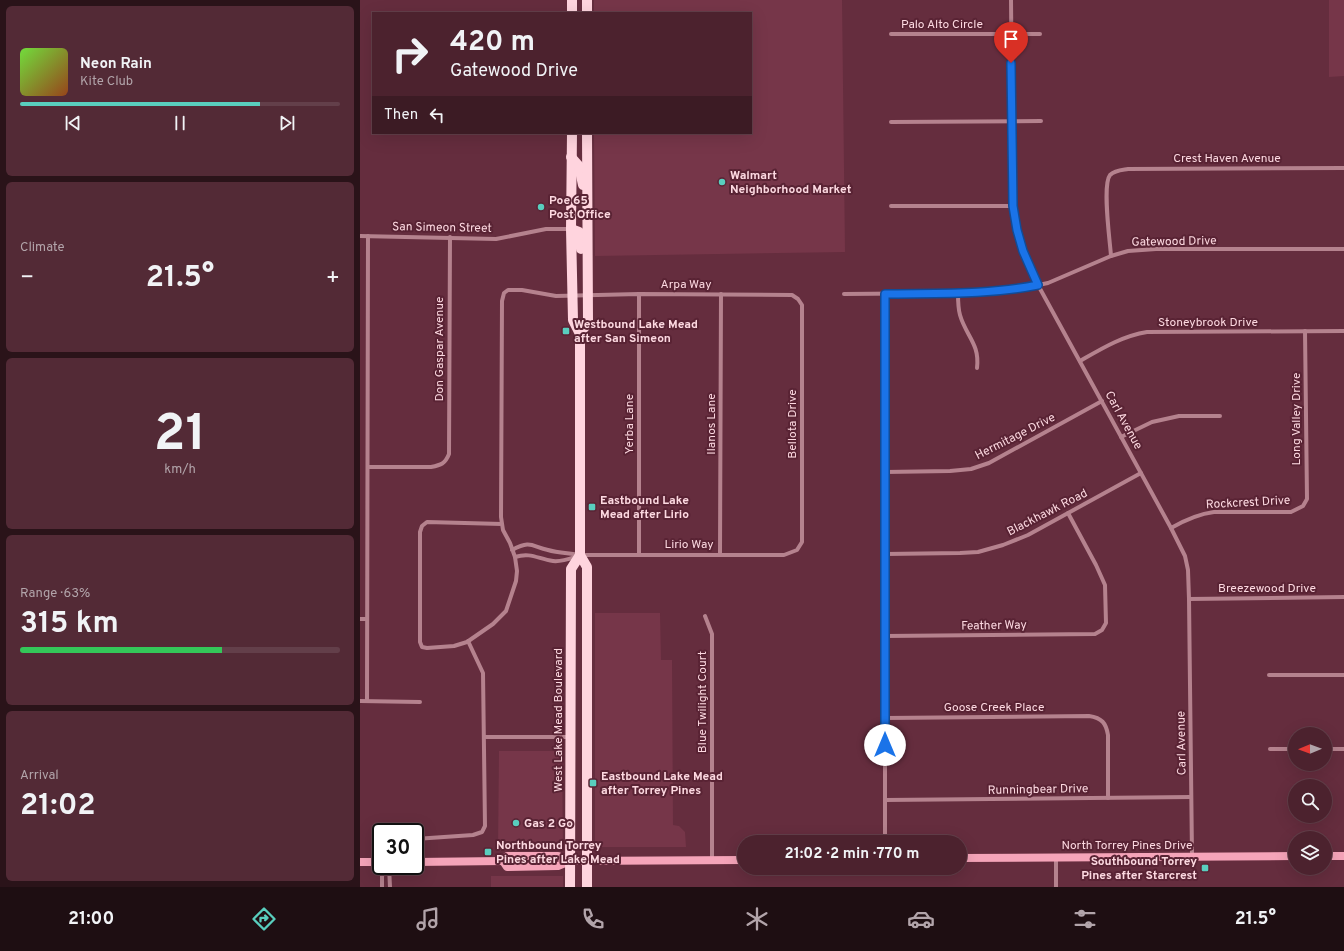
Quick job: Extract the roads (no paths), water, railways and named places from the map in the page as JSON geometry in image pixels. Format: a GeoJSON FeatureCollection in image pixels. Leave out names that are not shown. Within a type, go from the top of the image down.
{"type":"FeatureCollection","features":[{"type":"Feature","properties":{"kind":"main road"},"geometry":{"type":"LineString","coordinates":[[572,0],[572,12]]}},
{"type":"Feature","properties":{"kind":"main road"},"geometry":{"type":"LineString","coordinates":[[587,0],[587,12]]}},
{"type":"Feature","properties":{"kind":"main road","name":"West Lake Mead Boulevard"},"geometry":{"type":"LineString","coordinates":[[572,134],[572,320],[580,334],[580,555],[587,567],[587,887]]}},
{"type":"Feature","properties":{"kind":"main road"},"geometry":{"type":"LineString","coordinates":[[578,134],[579,146],[587,157]]}},
{"type":"Feature","properties":{"kind":"main road","name":"West Lake Mead Boulevard"},"geometry":{"type":"LineString","coordinates":[[580,334],[588,322],[587,134]]}},
{"type":"Feature","properties":{"kind":"main road"},"geometry":{"type":"LineString","coordinates":[[571,157],[579,166],[587,199]]}},
{"type":"Feature","properties":{"kind":"main road"},"geometry":{"type":"LineString","coordinates":[[571,229],[579,232],[581,237],[581,256],[588,267]]}},
{"type":"Feature","properties":{"kind":"main road","name":"West Lake Mead Boulevard"},"geometry":{"type":"LineString","coordinates":[[570,887],[571,569],[580,555]]}},
{"type":"Feature","properties":{"kind":"main road"},"geometry":{"type":"LineString","coordinates":[[571,666],[587,666]]}},
{"type":"Feature","properties":{"kind":"main road"},"geometry":{"type":"LineString","coordinates":[[424,862],[503,861],[507,856],[558,856],[570,861],[737,860]]}},
{"type":"Feature","properties":{"kind":"main road","name":"North Torrey Pines Drive"},"geometry":{"type":"LineString","coordinates":[[967,858],[1288,856]]}},
{"type":"Feature","properties":{"kind":"main road"},"geometry":{"type":"LineString","coordinates":[[1332,856],[1344,856]]}},
{"type":"Feature","properties":{"kind":"main road"},"geometry":{"type":"LineString","coordinates":[[360,862],[372,862]]}},
{"type":"Feature","properties":{"kind":"street","name":"Carl Avenue"},"geometry":{"type":"LineString","coordinates":[[1011,0],[1013,206],[1017,230],[1023,251],[1038,285],[1171,528],[1185,556],[1188,570],[1190,599],[1192,856]]}},
{"type":"Feature","properties":{"kind":"street","name":"Palo Alto Circle"},"geometry":{"type":"LineString","coordinates":[[891,34],[1040,34]]}},
{"type":"Feature","properties":{"kind":"street"},"geometry":{"type":"LineString","coordinates":[[891,122],[1041,121]]}},
{"type":"Feature","properties":{"kind":"street","name":"Crest Haven Avenue"},"geometry":{"type":"LineString","coordinates":[[1111,256],[1106,191],[1108,179],[1111,174],[1117,171],[1128,169],[1344,168]]}},
{"type":"Feature","properties":{"kind":"street"},"geometry":{"type":"LineString","coordinates":[[891,206],[1013,206]]}},
{"type":"Feature","properties":{"kind":"street","name":"San Simeon Street"},"geometry":{"type":"LineString","coordinates":[[360,236],[496,238],[546,229],[571,229]]}},
{"type":"Feature","properties":{"kind":"street"},"geometry":{"type":"LineString","coordinates":[[368,236],[368,701]]}},
{"type":"Feature","properties":{"kind":"street","name":"Don Gaspar Avenue"},"geometry":{"type":"LineString","coordinates":[[368,467],[432,467],[441,465],[447,461],[449,454],[450,237]]}},
{"type":"Feature","properties":{"kind":"street","name":"Gatewood Drive"},"geometry":{"type":"LineString","coordinates":[[844,294],[1009,291],[1048,283],[1111,256],[1128,251],[1156,249],[1344,249]]}},
{"type":"Feature","properties":{"kind":"street","name":"Arpa Way"},"geometry":{"type":"LineString","coordinates":[[502,524],[427,522],[422,526],[420,532],[420,642],[422,647],[454,646],[468,641],[493,624],[506,611],[516,581],[517,571],[515,557],[503,530],[502,524],[502,301],[504,294],[508,290],[522,290],[556,296],[721,294],[792,295],[798,299]]}},
{"type":"Feature","properties":{"kind":"street"},"geometry":{"type":"LineString","coordinates":[[958,293],[960,317],[972,339],[978,357],[977,368]]}},
{"type":"Feature","properties":{"kind":"street","name":"Yerba Lane"},"geometry":{"type":"LineString","coordinates":[[639,294],[639,554]]}},
{"type":"Feature","properties":{"kind":"street","name":"Ilanos Lane"},"geometry":{"type":"LineString","coordinates":[[720,554],[721,294]]}},
{"type":"Feature","properties":{"kind":"street"},"geometry":{"type":"LineString","coordinates":[[885,294],[885,835]]}},
{"type":"Feature","properties":{"kind":"street","name":"Bellota Drive"},"geometry":{"type":"LineString","coordinates":[[797,550],[802,542],[802,305],[798,299]]}},
{"type":"Feature","properties":{"kind":"street","name":"Stoneybrook Drive"},"geometry":{"type":"LineString","coordinates":[[1080,361],[1120,339],[1133,334],[1147,332],[1344,332]]}},
{"type":"Feature","properties":{"kind":"street","name":"Long Valley Drive"},"geometry":{"type":"LineString","coordinates":[[1303,506],[1307,499],[1305,332]]}},
{"type":"Feature","properties":{"kind":"street","name":"Hermitage Drive"},"geometry":{"type":"LineString","coordinates":[[885,472],[950,471],[971,469],[989,462],[1102,401]]}},
{"type":"Feature","properties":{"kind":"street"},"geometry":{"type":"LineString","coordinates":[[1122,437],[1152,422],[1179,416],[1220,416]]}},
{"type":"Feature","properties":{"kind":"street","name":"Blackhawk Road"},"geometry":{"type":"LineString","coordinates":[[885,554],[978,552],[1003,546],[1068,513],[1141,473]]}},
{"type":"Feature","properties":{"kind":"street","name":"Rockcrest Drive"},"geometry":{"type":"LineString","coordinates":[[1171,528],[1186,519],[1201,514],[1214,512],[1291,512],[1303,506]]}},
{"type":"Feature","properties":{"kind":"street","name":"Feather Way"},"geometry":{"type":"LineString","coordinates":[[885,636],[1095,634],[1102,630],[1106,623],[1105,585],[1068,513]]}},
{"type":"Feature","properties":{"kind":"street"},"geometry":{"type":"LineString","coordinates":[[512,550],[524,544],[530,544],[548,550],[580,555]]}},
{"type":"Feature","properties":{"kind":"street","name":"Lirio Way"},"geometry":{"type":"LineString","coordinates":[[580,555],[784,554],[797,550]]}},
{"type":"Feature","properties":{"kind":"street"},"geometry":{"type":"LineString","coordinates":[[515,557],[525,554],[554,561],[564,561],[580,555]]}},
{"type":"Feature","properties":{"kind":"street","name":"Breezewood Drive"},"geometry":{"type":"LineString","coordinates":[[1190,599],[1344,597]]}},
{"type":"Feature","properties":{"kind":"street","name":"Blue Twilight Court"},"geometry":{"type":"LineString","coordinates":[[705,616],[712,634],[712,860]]}},
{"type":"Feature","properties":{"kind":"street"},"geometry":{"type":"LineString","coordinates":[[360,619],[367,619]]}},
{"type":"Feature","properties":{"kind":"street"},"geometry":{"type":"LineString","coordinates":[[424,838],[473,835],[482,832],[484,826],[483,673],[468,641]]}},
{"type":"Feature","properties":{"kind":"street"},"geometry":{"type":"LineString","coordinates":[[1268,675],[1344,674]]}},
{"type":"Feature","properties":{"kind":"street"},"geometry":{"type":"LineString","coordinates":[[360,701],[420,702]]}},
{"type":"Feature","properties":{"kind":"street","name":"Goose Creek Place"},"geometry":{"type":"LineString","coordinates":[[885,718],[1097,717],[1103,721],[1108,735],[1108,798]]}},
{"type":"Feature","properties":{"kind":"street"},"geometry":{"type":"LineString","coordinates":[[484,737],[570,737]]}},
{"type":"Feature","properties":{"kind":"street"},"geometry":{"type":"LineString","coordinates":[[1270,749],[1288,749]]}},
{"type":"Feature","properties":{"kind":"street"},"geometry":{"type":"LineString","coordinates":[[1332,749],[1344,749]]}},
{"type":"Feature","properties":{"kind":"street","name":"Runningbear Drive"},"geometry":{"type":"LineString","coordinates":[[885,800],[1191,797]]}},
{"type":"Feature","properties":{"kind":"street"},"geometry":{"type":"LineString","coordinates":[[1056,857],[1056,887]]}},
{"type":"Feature","properties":{"kind":"street"},"geometry":{"type":"LineString","coordinates":[[382,887],[383,875]]}},
{"type":"Feature","properties":{"kind":"street"},"geometry":{"type":"LineString","coordinates":[[389,875],[390,887]]}},
{"type":"Feature","properties":{"kind":"place","name":"Walmart Neighborhood Market"},"geometry":{"type":"Point","coordinates":[722,182]}},
{"type":"Feature","properties":{"kind":"place","name":"Poe 65 Post Office"},"geometry":{"type":"Point","coordinates":[541,207]}},
{"type":"Feature","properties":{"kind":"place","name":"Westbound Lake Mead after San Simeon"},"geometry":{"type":"Point","coordinates":[566,331]}},
{"type":"Feature","properties":{"kind":"place","name":"Eastbound Lake Mead after Lirio"},"geometry":{"type":"Point","coordinates":[592,507]}},
{"type":"Feature","properties":{"kind":"place","name":"Eastbound Lake Mead after Torrey Pines"},"geometry":{"type":"Point","coordinates":[593,783]}},
{"type":"Feature","properties":{"kind":"place","name":"Gas 2 Go"},"geometry":{"type":"Point","coordinates":[516,823]}},
{"type":"Feature","properties":{"kind":"place","name":"Northbound Torrey Pines after Lake Mead"},"geometry":{"type":"Point","coordinates":[488,852]}},
{"type":"Feature","properties":{"kind":"place","name":"Southbound Torrey Pines after Starcrest"},"geometry":{"type":"Point","coordinates":[1205,868]}}]}
